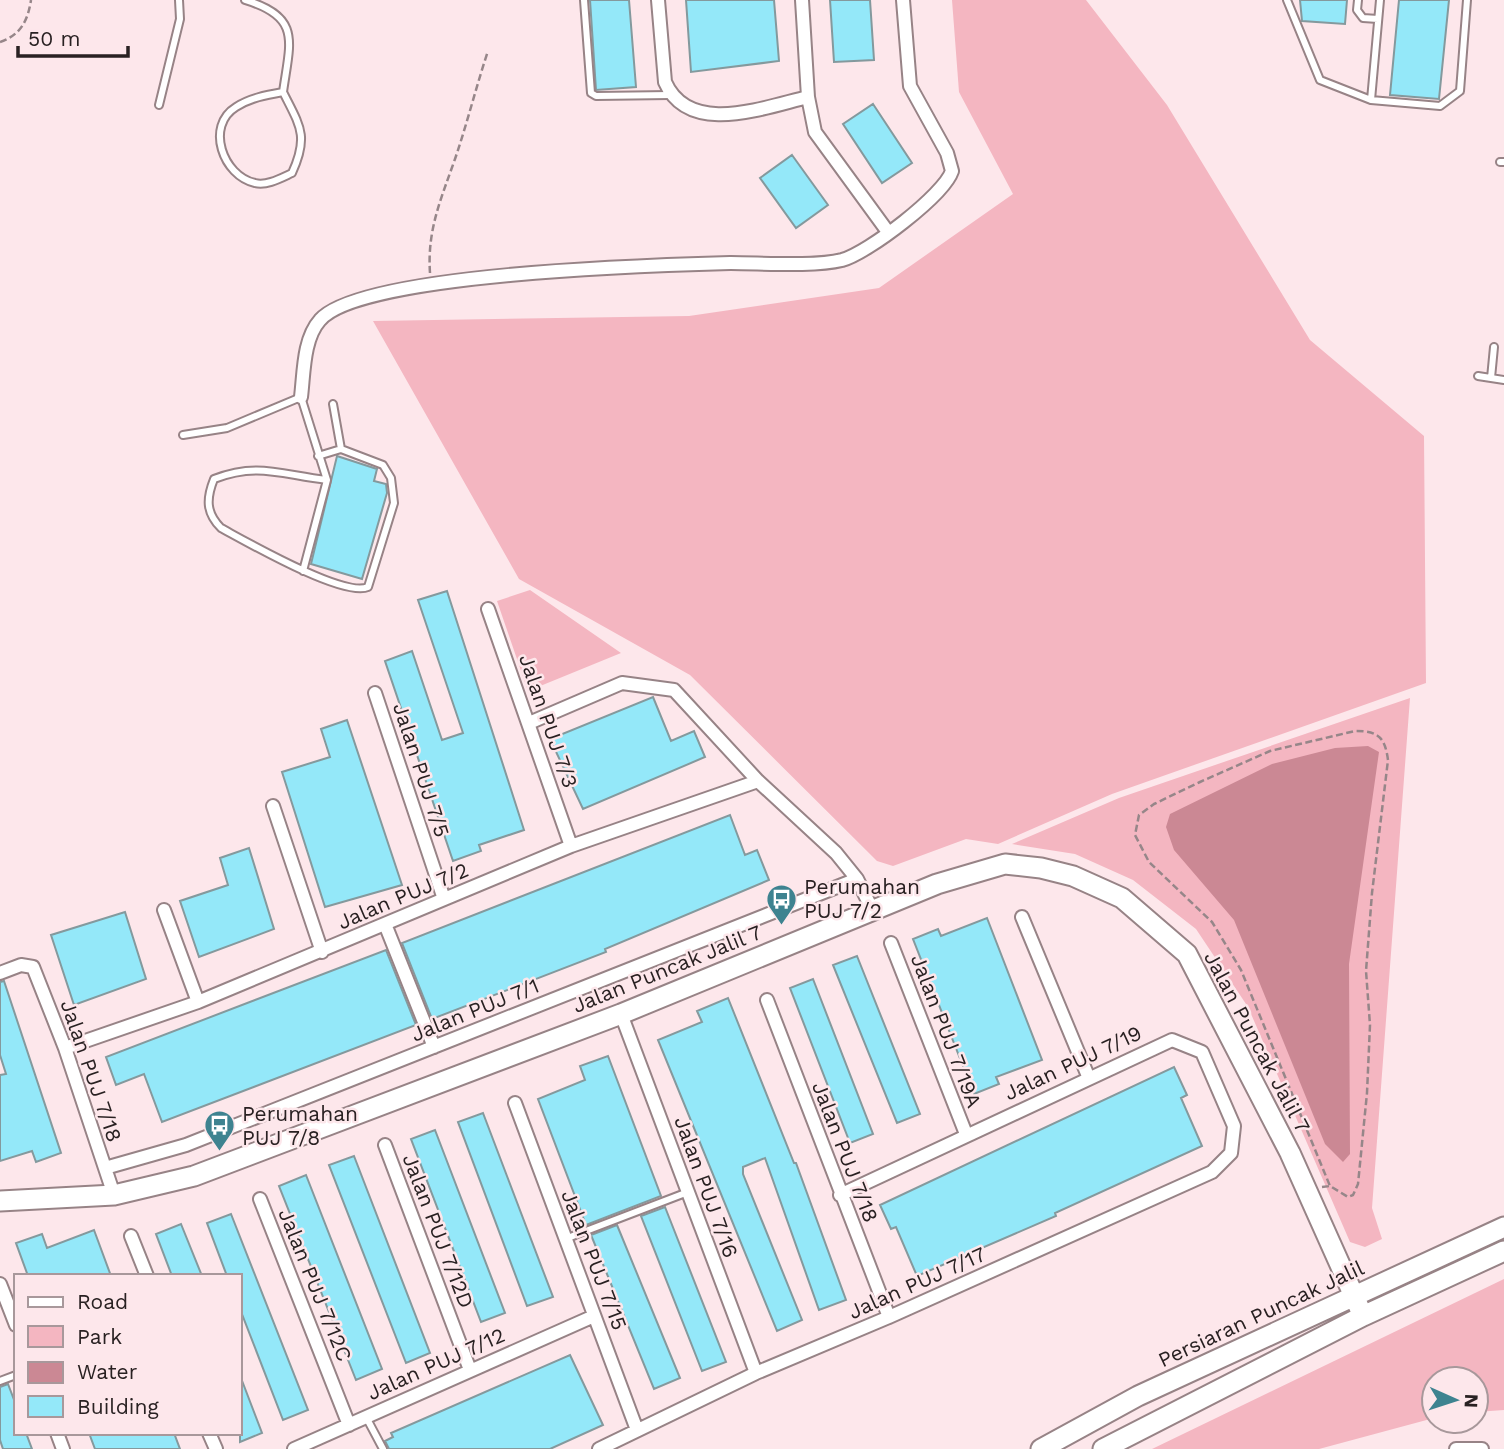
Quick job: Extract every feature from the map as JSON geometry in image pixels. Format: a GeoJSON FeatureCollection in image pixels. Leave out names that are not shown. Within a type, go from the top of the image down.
{"type":"FeatureCollection","features":[{"type":"Feature","properties":{"kind":"street"},"geometry":{"type":"LineString","coordinates":[[659,0],[663,73],[670,95],[682,105],[698,111],[735,114],[808,97]]}},
{"type":"Feature","properties":{"kind":"street"},"geometry":{"type":"LineString","coordinates":[[802,0],[808,97],[815,132],[888,232]]}},
{"type":"Feature","properties":{"kind":"street"},"geometry":{"type":"LineString","coordinates":[[301,397],[309,341],[318,322],[333,307],[368,295],[430,284],[682,265],[841,260],[868,248],[942,187],[952,171],[947,153],[910,86],[902,0]]}},
{"type":"Feature","properties":{"kind":"street","name":"Jalan PUJ 7/3"},"geometry":{"type":"LineString","coordinates":[[488,609],[571,846]]}},
{"type":"Feature","properties":{"kind":"street"},"geometry":{"type":"LineString","coordinates":[[529,723],[622,683],[674,690],[758,781],[836,853],[857,879],[872,909]]}},
{"type":"Feature","properties":{"kind":"street","name":"Jalan PUJ 7/5"},"geometry":{"type":"LineString","coordinates":[[375,693],[443,899]]}},
{"type":"Feature","properties":{"kind":"street","name":"Jalan PUJ 7/2"},"geometry":{"type":"LineString","coordinates":[[65,1048],[198,1002],[571,846],[758,781]]}},
{"type":"Feature","properties":{"kind":"street"},"geometry":{"type":"LineString","coordinates":[[273,806],[322,951]]}},
{"type":"Feature","properties":{"kind":"street","name":"Jalan Puncak Jalil 7"},"geometry":{"type":"LineString","coordinates":[[0,1200],[114,1195],[194,1176],[621,1014],[872,909],[937,884],[1005,864],[1041,868],[1073,876],[1122,898],[1187,954],[1290,1153],[1363,1316]]}},
{"type":"Feature","properties":{"kind":"street","name":"Jalan PUJ 7/1"},"geometry":{"type":"LineString","coordinates":[[105,1168],[186,1146],[857,879]]}},
{"type":"Feature","properties":{"kind":"street"},"geometry":{"type":"LineString","coordinates":[[164,910],[198,1002]]}},
{"type":"Feature","properties":{"kind":"street"},"geometry":{"type":"LineString","coordinates":[[1023,917],[1088,1076]]}},
{"type":"Feature","properties":{"kind":"street"},"geometry":{"type":"LineString","coordinates":[[385,924],[434,1047]]}},
{"type":"Feature","properties":{"kind":"street","name":"Jalan PUJ 7/19A"},"geometry":{"type":"LineString","coordinates":[[891,943],[966,1134]]}},
{"type":"Feature","properties":{"kind":"street","name":"Jalan PUJ 7/18"},"geometry":{"type":"LineString","coordinates":[[0,973],[27,964],[33,967],[65,1048],[114,1195]]}},
{"type":"Feature","properties":{"kind":"street","name":"Jalan PUJ 7/18"},"geometry":{"type":"LineString","coordinates":[[767,1000],[889,1317]]}},
{"type":"Feature","properties":{"kind":"street","name":"Jalan PUJ 7/16"},"geometry":{"type":"LineString","coordinates":[[621,1014],[755,1373]]}},
{"type":"Feature","properties":{"kind":"street","name":"Jalan PUJ 7/19"},"geometry":{"type":"LineString","coordinates":[[840,1195],[1088,1076],[1172,1040],[1202,1052],[1234,1126],[1231,1153],[1212,1172]]}},
{"type":"Feature","properties":{"kind":"street","name":"Jalan PUJ 7/15"},"geometry":{"type":"LineString","coordinates":[[515,1103],[637,1430]]}},
{"type":"Feature","properties":{"kind":"street","name":"Jalan PUJ 7/12D"},"geometry":{"type":"LineString","coordinates":[[385,1144],[470,1370]]}},
{"type":"Feature","properties":{"kind":"street","name":"Jalan PUJ 7/17"},"geometry":{"type":"LineString","coordinates":[[598,1449],[755,1373],[889,1317],[1212,1172]]}},
{"type":"Feature","properties":{"kind":"street","name":"Jalan PUJ 7/12C"},"geometry":{"type":"LineString","coordinates":[[260,1199],[349,1425]]}},
{"type":"Feature","properties":{"kind":"street","name":"Persiaran Puncak Jalil"},"geometry":{"type":"LineString","coordinates":[[1041,1449],[1138,1396],[1504,1227]]}},
{"type":"Feature","properties":{"kind":"street"},"geometry":{"type":"LineString","coordinates":[[131,1236],[146,1274]]}},
{"type":"Feature","properties":{"kind":"street"},"geometry":{"type":"LineString","coordinates":[[1103,1449],[1363,1316],[1504,1251]]}},
{"type":"Feature","properties":{"kind":"street"},"geometry":{"type":"LineString","coordinates":[[0,1284],[14,1320]]}},
{"type":"Feature","properties":{"kind":"street","name":"Jalan PUJ 7/12"},"geometry":{"type":"LineString","coordinates":[[294,1449],[594,1316]]}},
{"type":"Feature","properties":{"kind":"street"},"geometry":{"type":"LineString","coordinates":[[1456,1449],[1482,1449]]}},
{"type":"Feature","properties":{"kind":"lane"},"geometry":{"type":"LineString","coordinates":[[159,106],[180,19],[179,0]]}},
{"type":"Feature","properties":{"kind":"lane"},"geometry":{"type":"LineString","coordinates":[[245,0],[271,8],[283,18],[290,45],[283,92],[300,125],[302,151],[292,173],[257,184],[239,177],[225,162],[220,130],[233,108],[260,96],[283,92]]}},
{"type":"Feature","properties":{"kind":"lane"},"geometry":{"type":"LineString","coordinates":[[584,0],[591,93],[596,96],[670,95]]}},
{"type":"Feature","properties":{"kind":"lane"},"geometry":{"type":"LineString","coordinates":[[1287,0],[1320,80],[1371,100],[1440,106],[1460,91],[1467,0]]}},
{"type":"Feature","properties":{"kind":"lane"},"geometry":{"type":"LineString","coordinates":[[1358,0],[1357,10],[1363,18],[1378,19]]}},
{"type":"Feature","properties":{"kind":"lane"},"geometry":{"type":"LineString","coordinates":[[1371,100],[1380,0]]}},
{"type":"Feature","properties":{"kind":"lane"},"geometry":{"type":"LineString","coordinates":[[1491,378],[1494,347]]}},
{"type":"Feature","properties":{"kind":"lane"},"geometry":{"type":"LineString","coordinates":[[1478,376],[1504,380]]}},
{"type":"Feature","properties":{"kind":"lane"},"geometry":{"type":"LineString","coordinates":[[183,435],[227,428],[301,397],[327,480],[303,571]]}},
{"type":"Feature","properties":{"kind":"lane"},"geometry":{"type":"LineString","coordinates":[[333,404],[341,449]]}},
{"type":"Feature","properties":{"kind":"lane"},"geometry":{"type":"LineString","coordinates":[[318,456],[341,449],[383,464],[395,490],[394,503],[372,580],[362,590],[303,571],[221,528],[211,519],[208,506],[214,479],[244,469],[258,468],[327,480]]}},
{"type":"Feature","properties":{"kind":"lane"},"geometry":{"type":"LineString","coordinates":[[565,1239],[688,1192]]}},
{"type":"Feature","properties":{"kind":"lane"},"geometry":{"type":"LineString","coordinates":[[366,1417],[383,1449]]}},
{"type":"Feature","properties":{"kind":"path"},"geometry":{"type":"LineString","coordinates":[[0,41],[11,38],[28,20],[31,0]]}},
{"type":"Feature","properties":{"kind":"path"},"geometry":{"type":"LineString","coordinates":[[430,284],[428,246],[433,220],[455,161],[488,51]]}},
{"type":"Feature","properties":{"kind":"path"},"geometry":{"type":"LineString","coordinates":[[1356,731],[1368,731],[1379,734],[1386,743],[1388,760],[1372,893],[1366,971],[1370,1026],[1367,1093],[1358,1184],[1353,1195],[1348,1197],[1330,1186],[1241,970],[1212,922],[1149,862],[1135,835],[1136,823],[1154,804],[1270,751],[1356,731]]}},
{"type":"Feature","properties":{"kind":"green space"},"geometry":{"type":"Polygon","coordinates":[[[952,0],[1086,0],[1167,105],[1310,340],[1424,436],[1426,683],[1112,794],[998,844],[966,839],[893,866],[877,861],[690,675],[519,579],[373,321],[689,316],[879,288],[1013,194],[959,92],[952,0]]]}},
{"type":"Feature","properties":{"kind":"green space"},"geometry":{"type":"Polygon","coordinates":[[[530,590],[621,653],[528,691],[497,601],[530,590]]]}},
{"type":"Feature","properties":{"kind":"green space"},"geometry":{"type":"Polygon","coordinates":[[[1410,698],[1372,1208],[1382,1239],[1365,1247],[1350,1242],[1248,1007],[1196,929],[1133,880],[1075,854],[1012,844],[1119,798],[1410,698]]]}},
{"type":"Feature","properties":{"kind":"green space"},"geometry":{"type":"Polygon","coordinates":[[[1504,1279],[1504,1410],[1490,1411],[1490,1365],[1420,1365],[1420,1422],[1319,1449],[1152,1449],[1504,1279]]]}},
{"type":"Feature","properties":{"kind":"water"},"geometry":{"type":"Polygon","coordinates":[[[1368,746],[1379,752],[1349,964],[1350,1154],[1343,1162],[1325,1144],[1234,920],[1174,850],[1166,827],[1170,814],[1272,764],[1335,748],[1368,746]]]}},
{"type":"Feature","properties":{"kind":"building"},"geometry":{"type":"Polygon","coordinates":[[[590,0],[629,0],[636,87],[596,90],[590,0]]]}},
{"type":"Feature","properties":{"kind":"building"},"geometry":{"type":"Polygon","coordinates":[[[686,0],[774,0],[779,61],[691,72],[686,0]]]}},
{"type":"Feature","properties":{"kind":"building"},"geometry":{"type":"Polygon","coordinates":[[[830,0],[870,0],[874,60],[834,62],[830,0]]]}},
{"type":"Feature","properties":{"kind":"building"},"geometry":{"type":"Polygon","coordinates":[[[1300,0],[1347,0],[1345,24],[1302,21],[1300,0]]]}},
{"type":"Feature","properties":{"kind":"building"},"geometry":{"type":"Polygon","coordinates":[[[1399,0],[1449,0],[1439,99],[1390,95],[1399,0]]]}},
{"type":"Feature","properties":{"kind":"building"},"geometry":{"type":"Polygon","coordinates":[[[873,104],[912,163],[882,183],[843,124],[873,104]]]}},
{"type":"Feature","properties":{"kind":"building"},"geometry":{"type":"Polygon","coordinates":[[[792,155],[828,205],[796,228],[760,178],[792,155]]]}},
{"type":"Feature","properties":{"kind":"building"},"geometry":{"type":"Polygon","coordinates":[[[337,456],[377,469],[374,481],[386,484],[387,493],[362,579],[311,564],[337,456]]]}},
{"type":"Feature","properties":{"kind":"building"},"geometry":{"type":"Polygon","coordinates":[[[447,591],[524,830],[479,845],[481,851],[453,861],[385,661],[412,651],[442,740],[463,733],[418,600],[447,591]]]}},
{"type":"Feature","properties":{"kind":"building"},"geometry":{"type":"Polygon","coordinates":[[[653,697],[671,741],[694,731],[705,757],[583,809],[550,739],[653,697]]]}},
{"type":"Feature","properties":{"kind":"building"},"geometry":{"type":"Polygon","coordinates":[[[347,720],[402,885],[325,907],[282,772],[330,757],[321,729],[347,720]]]}},
{"type":"Feature","properties":{"kind":"building"},"geometry":{"type":"Polygon","coordinates":[[[730,815],[745,855],[757,850],[769,880],[605,949],[606,952],[432,1019],[402,943],[730,815]]]}},
{"type":"Feature","properties":{"kind":"building"},"geometry":{"type":"Polygon","coordinates":[[[249,848],[274,929],[199,957],[180,901],[228,885],[220,858],[249,848]]]}},
{"type":"Feature","properties":{"kind":"building"},"geometry":{"type":"Polygon","coordinates":[[[125,912],[146,979],[74,1005],[51,935],[125,912]]]}},
{"type":"Feature","properties":{"kind":"building"},"geometry":{"type":"Polygon","coordinates":[[[987,918],[1042,1060],[996,1077],[999,1084],[974,1094],[913,939],[938,929],[941,936],[987,918]]]}},
{"type":"Feature","properties":{"kind":"building"},"geometry":{"type":"Polygon","coordinates":[[[386,950],[416,1025],[162,1122],[144,1074],[116,1085],[106,1057],[386,950]]]}},
{"type":"Feature","properties":{"kind":"building"},"geometry":{"type":"Polygon","coordinates":[[[857,956],[920,1114],[897,1123],[833,965],[857,956]]]}},
{"type":"Feature","properties":{"kind":"building"},"geometry":{"type":"Polygon","coordinates":[[[813,979],[873,1134],[850,1143],[790,988],[813,979]]]}},
{"type":"Feature","properties":{"kind":"building"},"geometry":{"type":"Polygon","coordinates":[[[4,981],[61,1153],[36,1162],[32,1151],[0,1161],[0,1075],[6,1074],[0,1055],[0,982],[4,981]]]}},
{"type":"Feature","properties":{"kind":"building"},"geometry":{"type":"Polygon","coordinates":[[[728,998],[796,1163],[846,1300],[819,1310],[765,1158],[743,1167],[743,1174],[802,1320],[777,1331],[658,1040],[702,1022],[697,1011],[728,998]]]}},
{"type":"Feature","properties":{"kind":"building"},"geometry":{"type":"Polygon","coordinates":[[[608,1056],[661,1196],[586,1225],[538,1099],[585,1080],[580,1066],[608,1056]]]}},
{"type":"Feature","properties":{"kind":"building"},"geometry":{"type":"Polygon","coordinates":[[[1174,1067],[1187,1095],[1181,1098],[1202,1146],[1055,1213],[1056,1216],[917,1276],[896,1227],[891,1229],[880,1205],[1174,1067]]]}},
{"type":"Feature","properties":{"kind":"building"},"geometry":{"type":"Polygon","coordinates":[[[483,1113],[553,1297],[527,1306],[458,1122],[483,1113]]]}},
{"type":"Feature","properties":{"kind":"building"},"geometry":{"type":"Polygon","coordinates":[[[435,1130],[505,1313],[481,1322],[411,1139],[435,1130]]]}},
{"type":"Feature","properties":{"kind":"building"},"geometry":{"type":"Polygon","coordinates":[[[354,1156],[430,1353],[406,1363],[329,1165],[354,1156]]]}},
{"type":"Feature","properties":{"kind":"building"},"geometry":{"type":"Polygon","coordinates":[[[306,1175],[382,1369],[356,1380],[279,1186],[306,1175]]]}},
{"type":"Feature","properties":{"kind":"building"},"geometry":{"type":"Polygon","coordinates":[[[665,1207],[726,1362],[702,1371],[641,1216],[665,1207]]]}},
{"type":"Feature","properties":{"kind":"building"},"geometry":{"type":"Polygon","coordinates":[[[231,1214],[308,1410],[283,1420],[242,1314],[242,1274],[226,1274],[207,1223],[231,1214]]]}},
{"type":"Feature","properties":{"kind":"building"},"geometry":{"type":"Polygon","coordinates":[[[181,1224],[201,1274],[171,1274],[156,1234],[181,1224]]]}},
{"type":"Feature","properties":{"kind":"building"},"geometry":{"type":"Polygon","coordinates":[[[617,1225],[680,1378],[654,1389],[591,1235],[617,1225]]]}},
{"type":"Feature","properties":{"kind":"building"},"geometry":{"type":"Polygon","coordinates":[[[94,1230],[110,1274],[27,1274],[16,1243],[42,1234],[47,1248],[94,1230]]]}},
{"type":"Feature","properties":{"kind":"building"},"geometry":{"type":"Polygon","coordinates":[[[570,1355],[603,1425],[550,1449],[389,1449],[385,1441],[393,1437],[391,1433],[570,1355]]]}},
{"type":"Feature","properties":{"kind":"building"},"geometry":{"type":"Polygon","coordinates":[[[242,1381],[262,1433],[240,1442],[242,1435],[242,1381]]]}},
{"type":"Feature","properties":{"kind":"building"},"geometry":{"type":"Polygon","coordinates":[[[8,1384],[14,1400],[14,1435],[27,1435],[32,1449],[3,1449],[0,1440],[0,1387],[8,1384]]]}},
{"type":"Feature","properties":{"kind":"building"},"geometry":{"type":"Polygon","coordinates":[[[90,1435],[175,1435],[180,1449],[95,1449],[90,1435]]]}},
{"type":"Feature","properties":{"kind":"place","name":"Perumahan PUJ 7/2"},"geometry":{"type":"Point","coordinates":[781,926]}},
{"type":"Feature","properties":{"kind":"place","name":"Perumahan PUJ 7/8"},"geometry":{"type":"Point","coordinates":[219,1153]}}]}
